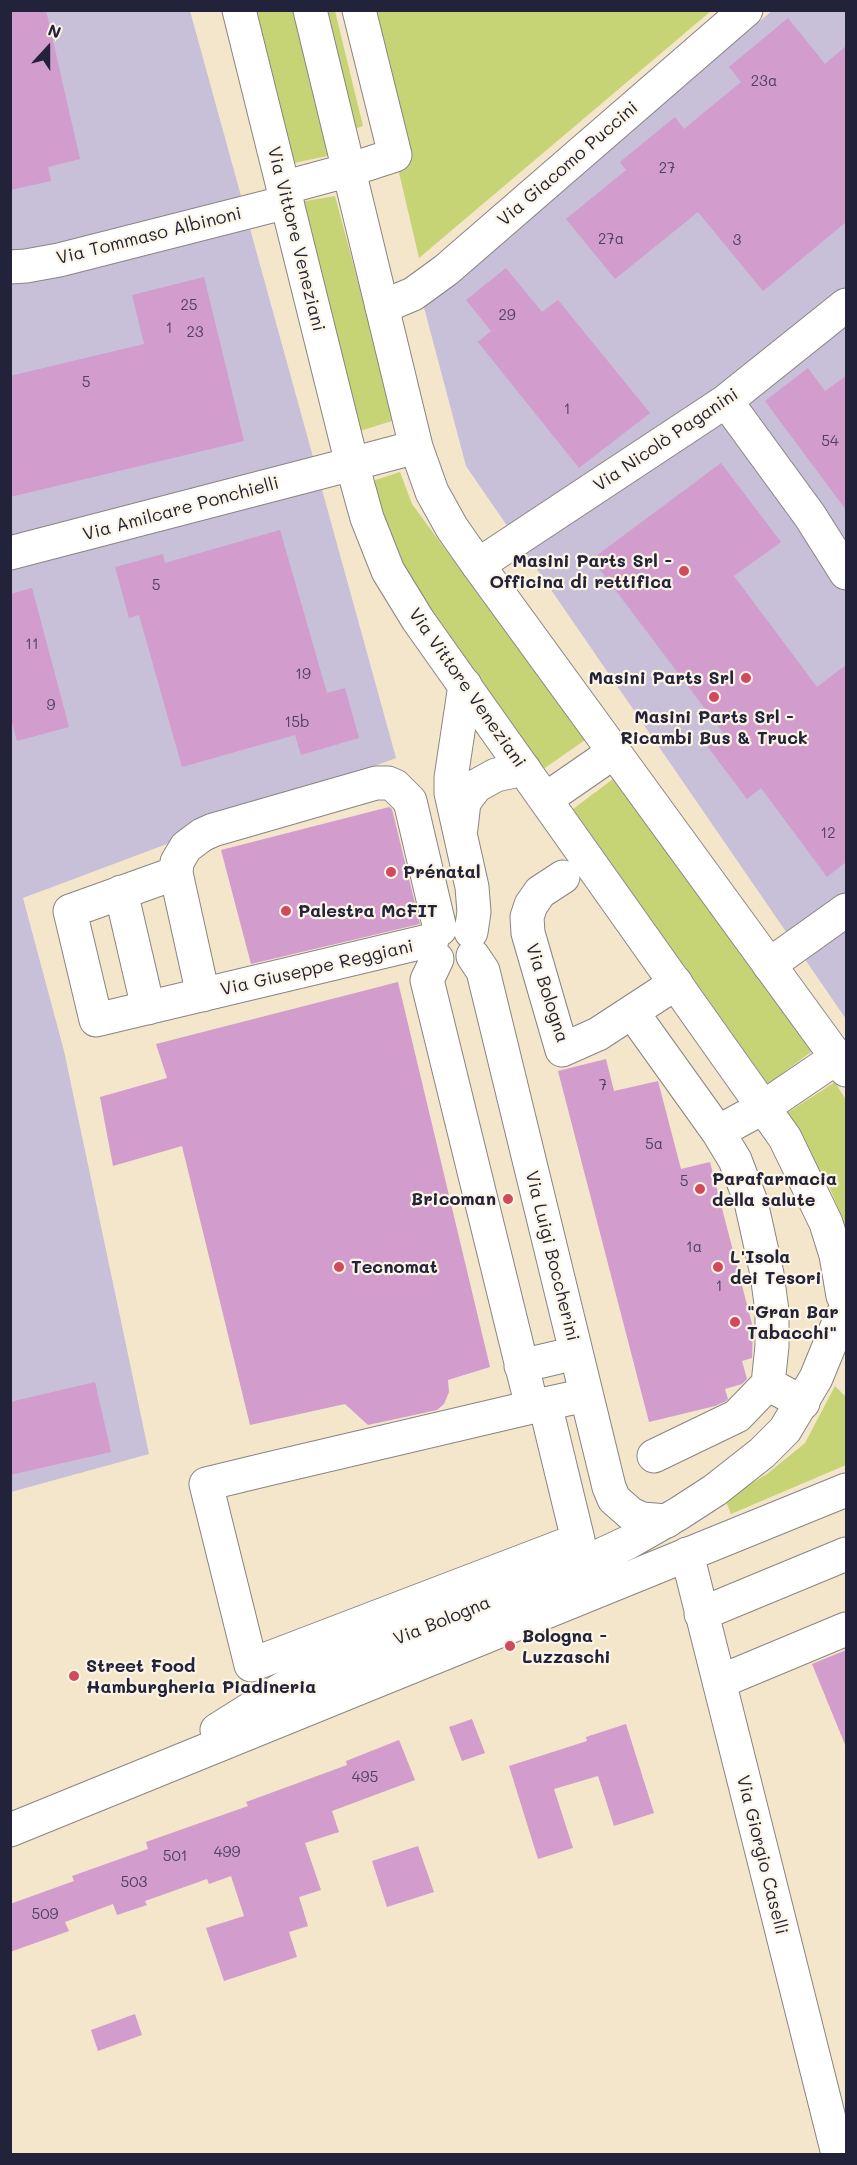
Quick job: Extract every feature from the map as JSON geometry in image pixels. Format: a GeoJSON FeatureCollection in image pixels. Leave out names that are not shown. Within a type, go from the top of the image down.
{"type":"FeatureCollection","features":[{"type":"Feature","properties":{"kind":"main road","name":"Via Vittore Veneziani"},"geometry":{"type":"LineString","coordinates":[[239,10],[352,464],[374,538],[395,586],[764,1107],[798,1162],[826,1222],[836,1255],[844,1301]]}},
{"type":"Feature","properties":{"kind":"main road"},"geometry":{"type":"LineString","coordinates":[[310,10],[416,447],[432,492],[452,528],[478,565],[841,1064],[718,1132]]}},
{"type":"Feature","properties":{"kind":"main road","name":"Via Tommaso Albinoni"},"geometry":{"type":"LineString","coordinates":[[10,267],[59,260],[285,195],[395,154],[359,10]]}},
{"type":"Feature","properties":{"kind":"main road","name":"Via Giacomo Puccini"},"geometry":{"type":"LineString","coordinates":[[382,307],[413,294],[446,270],[746,10]]}},
{"type":"Feature","properties":{"kind":"main road","name":"Via Nicolò Paganini"},"geometry":{"type":"LineString","coordinates":[[478,565],[726,401],[846,305]]}},
{"type":"Feature","properties":{"kind":"main road"},"geometry":{"type":"LineString","coordinates":[[726,401],[810,516],[846,573]]}},
{"type":"Feature","properties":{"kind":"main road","name":"Via Amilcare Ponchielli"},"geometry":{"type":"LineString","coordinates":[[10,553],[416,447]]}},
{"type":"Feature","properties":{"kind":"main road"},"geometry":{"type":"LineString","coordinates":[[465,685],[451,778],[453,804],[474,900],[451,943],[427,980],[521,1366],[538,1406],[578,1540],[251,1665],[206,1484],[538,1406],[586,1395]]}},
{"type":"Feature","properties":{"kind":"main road"},"geometry":{"type":"LineString","coordinates":[[546,800],[614,752]]}},
{"type":"Feature","properties":{"kind":"main road"},"geometry":{"type":"LineString","coordinates":[[460,836],[461,810],[467,795],[476,786],[496,775],[524,769]]}},
{"type":"Feature","properties":{"kind":"main road"},"geometry":{"type":"LineString","coordinates":[[176,873],[180,856],[202,835],[376,783],[388,783],[410,801],[451,943]]}},
{"type":"Feature","properties":{"kind":"main road","name":"Via Giuseppe Reggiani"},"geometry":{"type":"LineString","coordinates":[[203,995],[176,873],[70,911],[96,1020],[451,943]]}},
{"type":"Feature","properties":{"kind":"main road","name":"Via Bologna"},"geometry":{"type":"LineString","coordinates":[[563,877],[540,892],[526,918],[528,933],[562,1050],[598,1034],[676,983]]}},
{"type":"Feature","properties":{"kind":"main road"},"geometry":{"type":"LineString","coordinates":[[121,892],[148,1008]]}},
{"type":"Feature","properties":{"kind":"main road"},"geometry":{"type":"LineString","coordinates":[[769,965],[846,910]]}},
{"type":"Feature","properties":{"kind":"main road","name":"Via Luigi Boccherini"},"geometry":{"type":"LineString","coordinates":[[451,943],[483,971],[609,1487],[614,1499],[631,1514],[652,1521],[667,1521]]}},
{"type":"Feature","properties":{"kind":"main road"},"geometry":{"type":"LineString","coordinates":[[632,1012],[718,1132],[735,1160],[751,1202],[761,1243],[772,1311],[772,1346],[768,1384],[737,1416],[654,1456]]}},
{"type":"Feature","properties":{"kind":"main road"},"geometry":{"type":"LineString","coordinates":[[844,1301],[846,1354]]}},
{"type":"Feature","properties":{"kind":"main road","name":"Via Bologna"},"geometry":{"type":"LineString","coordinates":[[176,1762],[223,1725],[295,1681],[584,1563],[667,1521],[715,1490],[762,1453],[785,1430],[816,1378],[844,1301]]}},
{"type":"Feature","properties":{"kind":"main road"},"geometry":{"type":"LineString","coordinates":[[521,1366],[576,1353]]}},
{"type":"Feature","properties":{"kind":"main road"},"geometry":{"type":"LineString","coordinates":[[768,1384],[803,1403]]}},
{"type":"Feature","properties":{"kind":"main road","name":"Via Bologna"},"geometry":{"type":"LineString","coordinates":[[687,1554],[691,1525],[715,1490]]}},
{"type":"Feature","properties":{"kind":"main road","name":"Via Bologna"},"geometry":{"type":"LineString","coordinates":[[10,1830],[846,1490]]}},
{"type":"Feature","properties":{"kind":"main road","name":"Via Giorgio Caselli"},"geometry":{"type":"LineString","coordinates":[[687,1554],[840,2148]]}},
{"type":"Feature","properties":{"kind":"main road"},"geometry":{"type":"LineString","coordinates":[[701,1614],[846,1554]]}},
{"type":"Feature","properties":{"kind":"main road"},"geometry":{"type":"LineString","coordinates":[[719,1682],[846,1629]]}},
{"type":"Feature","properties":{"kind":"shaded area"},"geometry":{"type":"Polygon","coordinates":[[[11,11],[190,11],[396,758],[23,898],[64,1051],[149,1454],[11,1492],[11,11]]]}},
{"type":"Feature","properties":{"kind":"shaded area"},"geometry":{"type":"Polygon","coordinates":[[[772,11],[846,11],[846,1019],[466,466],[421,296],[772,11]]]}},
{"type":"Feature","properties":{"kind":"green space"},"geometry":{"type":"Polygon","coordinates":[[[361,10],[711,11],[419,258],[361,10]]]}},
{"type":"Feature","properties":{"kind":"green space"},"geometry":{"type":"Polygon","coordinates":[[[251,11],[295,11],[332,155],[289,164],[251,11]]]}},
{"type":"Feature","properties":{"kind":"green space"},"geometry":{"type":"Polygon","coordinates":[[[320,11],[335,11],[363,126],[349,131],[320,11]]]}},
{"type":"Feature","properties":{"kind":"green space"},"geometry":{"type":"Polygon","coordinates":[[[335,196],[395,420],[360,431],[300,202],[335,196]]]}},
{"type":"Feature","properties":{"kind":"green space"},"geometry":{"type":"Polygon","coordinates":[[[400,472],[412,504],[585,740],[542,770],[410,584],[386,532],[372,481],[400,472]]]}},
{"type":"Feature","properties":{"kind":"green space"},"geometry":{"type":"Polygon","coordinates":[[[617,776],[815,1049],[768,1084],[573,809],[617,776]]]}},
{"type":"Feature","properties":{"kind":"green space"},"geometry":{"type":"Polygon","coordinates":[[[835,1082],[846,1100],[846,1226],[828,1184],[784,1115],[835,1082]]]}},
{"type":"Feature","properties":{"kind":"green space"},"geometry":{"type":"Polygon","coordinates":[[[835,1386],[846,1397],[846,1465],[731,1514],[725,1499],[767,1474],[805,1443],[835,1386]]]}},
{"type":"Feature","properties":{"kind":"building"},"geometry":{"type":"Polygon","coordinates":[[[10,10],[46,10],[80,159],[48,167],[51,181],[10,190],[10,10]]]}},
{"type":"Feature","properties":{"kind":"building"},"geometry":{"type":"Polygon","coordinates":[[[788,18],[825,64],[846,46],[846,222],[763,291],[698,212],[615,279],[566,219],[626,170],[620,162],[675,117],[684,129],[741,82],[729,67],[788,18]]]}},
{"type":"Feature","properties":{"kind":"building"},"geometry":{"type":"Polygon","coordinates":[[[506,268],[542,312],[558,300],[650,413],[579,468],[478,342],[491,331],[466,300],[506,268]]]}},
{"type":"Feature","properties":{"kind":"building"},"geometry":{"type":"Polygon","coordinates":[[[204,277],[244,441],[10,497],[10,376],[144,344],[132,295],[204,277]]]}},
{"type":"Feature","properties":{"kind":"building"},"geometry":{"type":"Polygon","coordinates":[[[808,368],[825,391],[846,376],[846,510],[765,401],[808,368]]]}},
{"type":"Feature","properties":{"kind":"building","name":"Masini Parts Srl"},"geometry":{"type":"Polygon","coordinates":[[[721,463],[781,542],[734,576],[817,687],[846,665],[846,862],[827,877],[761,788],[747,799],[707,746],[724,734],[592,559],[721,463]]]}},
{"type":"Feature","properties":{"kind":"building"},"geometry":{"type":"Polygon","coordinates":[[[280,530],[327,693],[345,688],[359,738],[301,755],[295,735],[182,767],[139,615],[129,618],[115,567],[163,554],[165,563],[280,530]]]}},
{"type":"Feature","properties":{"kind":"building"},"geometry":{"type":"Polygon","coordinates":[[[32,588],[69,727],[17,741],[10,715],[10,594],[32,588]]]}},
{"type":"Feature","properties":{"kind":"building"},"geometry":{"type":"Polygon","coordinates":[[[389,807],[392,809],[420,924],[251,964],[221,850],[389,807]]]}},
{"type":"Feature","properties":{"kind":"building","name":"Tecnomat"},"geometry":{"type":"Polygon","coordinates":[[[398,982],[490,1367],[448,1380],[449,1392],[444,1404],[437,1410],[368,1425],[345,1404],[250,1425],[182,1146],[113,1166],[100,1097],[167,1078],[156,1044],[398,982]]]}},
{"type":"Feature","properties":{"kind":"building"},"geometry":{"type":"Polygon","coordinates":[[[606,1059],[614,1091],[658,1081],[681,1169],[710,1162],[753,1328],[752,1358],[742,1361],[747,1379],[742,1384],[725,1389],[728,1399],[726,1401],[715,1406],[649,1422],[558,1071],[606,1059]]]}},
{"type":"Feature","properties":{"kind":"building"},"geometry":{"type":"Polygon","coordinates":[[[95,1382],[111,1452],[10,1475],[10,1402],[95,1382]]]}},
{"type":"Feature","properties":{"kind":"building"},"geometry":{"type":"Polygon","coordinates":[[[846,1650],[846,1747],[812,1664],[846,1650]]]}},
{"type":"Feature","properties":{"kind":"building"},"geometry":{"type":"Polygon","coordinates":[[[472,1719],[485,1753],[462,1761],[449,1727],[472,1719]]]}},
{"type":"Feature","properties":{"kind":"building"},"geometry":{"type":"Polygon","coordinates":[[[626,1724],[654,1813],[614,1826],[598,1776],[554,1789],[573,1848],[538,1859],[509,1766],[587,1741],[586,1737],[626,1724]]]}},
{"type":"Feature","properties":{"kind":"building"},"geometry":{"type":"Polygon","coordinates":[[[399,1740],[415,1780],[332,1811],[339,1832],[305,1843],[321,1890],[299,1897],[308,1926],[289,1932],[297,1957],[224,1981],[206,1928],[244,1916],[231,1876],[209,1884],[207,1879],[145,1901],[147,1905],[117,1915],[113,1904],[65,1922],[69,1931],[10,1952],[10,1904],[74,1881],[72,1876],[148,1849],[146,1842],[248,1806],[246,1802],[347,1765],[346,1761],[399,1740]]]}},
{"type":"Feature","properties":{"kind":"building"},"geometry":{"type":"Polygon","coordinates":[[[418,1846],[434,1892],[387,1907],[372,1861],[418,1846]]]}},
{"type":"Feature","properties":{"kind":"building"},"geometry":{"type":"Polygon","coordinates":[[[135,2014],[142,2035],[98,2051],[91,2030],[135,2014]]]}},
{"type":"Feature","properties":{"kind":"place","name":"Masini Parts Srl - Officina di rettifica"},"geometry":{"type":"Point","coordinates":[684,571]}},
{"type":"Feature","properties":{"kind":"place","name":"Masini Parts Srl"},"geometry":{"type":"Point","coordinates":[746,678]}},
{"type":"Feature","properties":{"kind":"place","name":"Masini Parts Srl - Ricambi Bus & Truck"},"geometry":{"type":"Point","coordinates":[714,697]}},
{"type":"Feature","properties":{"kind":"place","name":"Prénatal"},"geometry":{"type":"Point","coordinates":[391,872]}},
{"type":"Feature","properties":{"kind":"place","name":"Palestra McFIT"},"geometry":{"type":"Point","coordinates":[286,911]}},
{"type":"Feature","properties":{"kind":"place","name":"Parafarmacia della salute"},"geometry":{"type":"Point","coordinates":[700,1189]}},
{"type":"Feature","properties":{"kind":"place","name":"Bricoman"},"geometry":{"type":"Point","coordinates":[508,1199]}},
{"type":"Feature","properties":{"kind":"place","name":"Tecnomat"},"geometry":{"type":"Point","coordinates":[339,1267]}},
{"type":"Feature","properties":{"kind":"place","name":"L'Isola dei Tesori"},"geometry":{"type":"Point","coordinates":[718,1267]}},
{"type":"Feature","properties":{"kind":"place","name":"\"Gran Bar Tabacchi\""},"geometry":{"type":"Point","coordinates":[735,1322]}},
{"type":"Feature","properties":{"kind":"place","name":"Bologna - Luzzaschi"},"geometry":{"type":"Point","coordinates":[510,1646]}},
{"type":"Feature","properties":{"kind":"place","name":"Street Food Hamburgheria Piadineria"},"geometry":{"type":"Point","coordinates":[74,1676]}}]}
